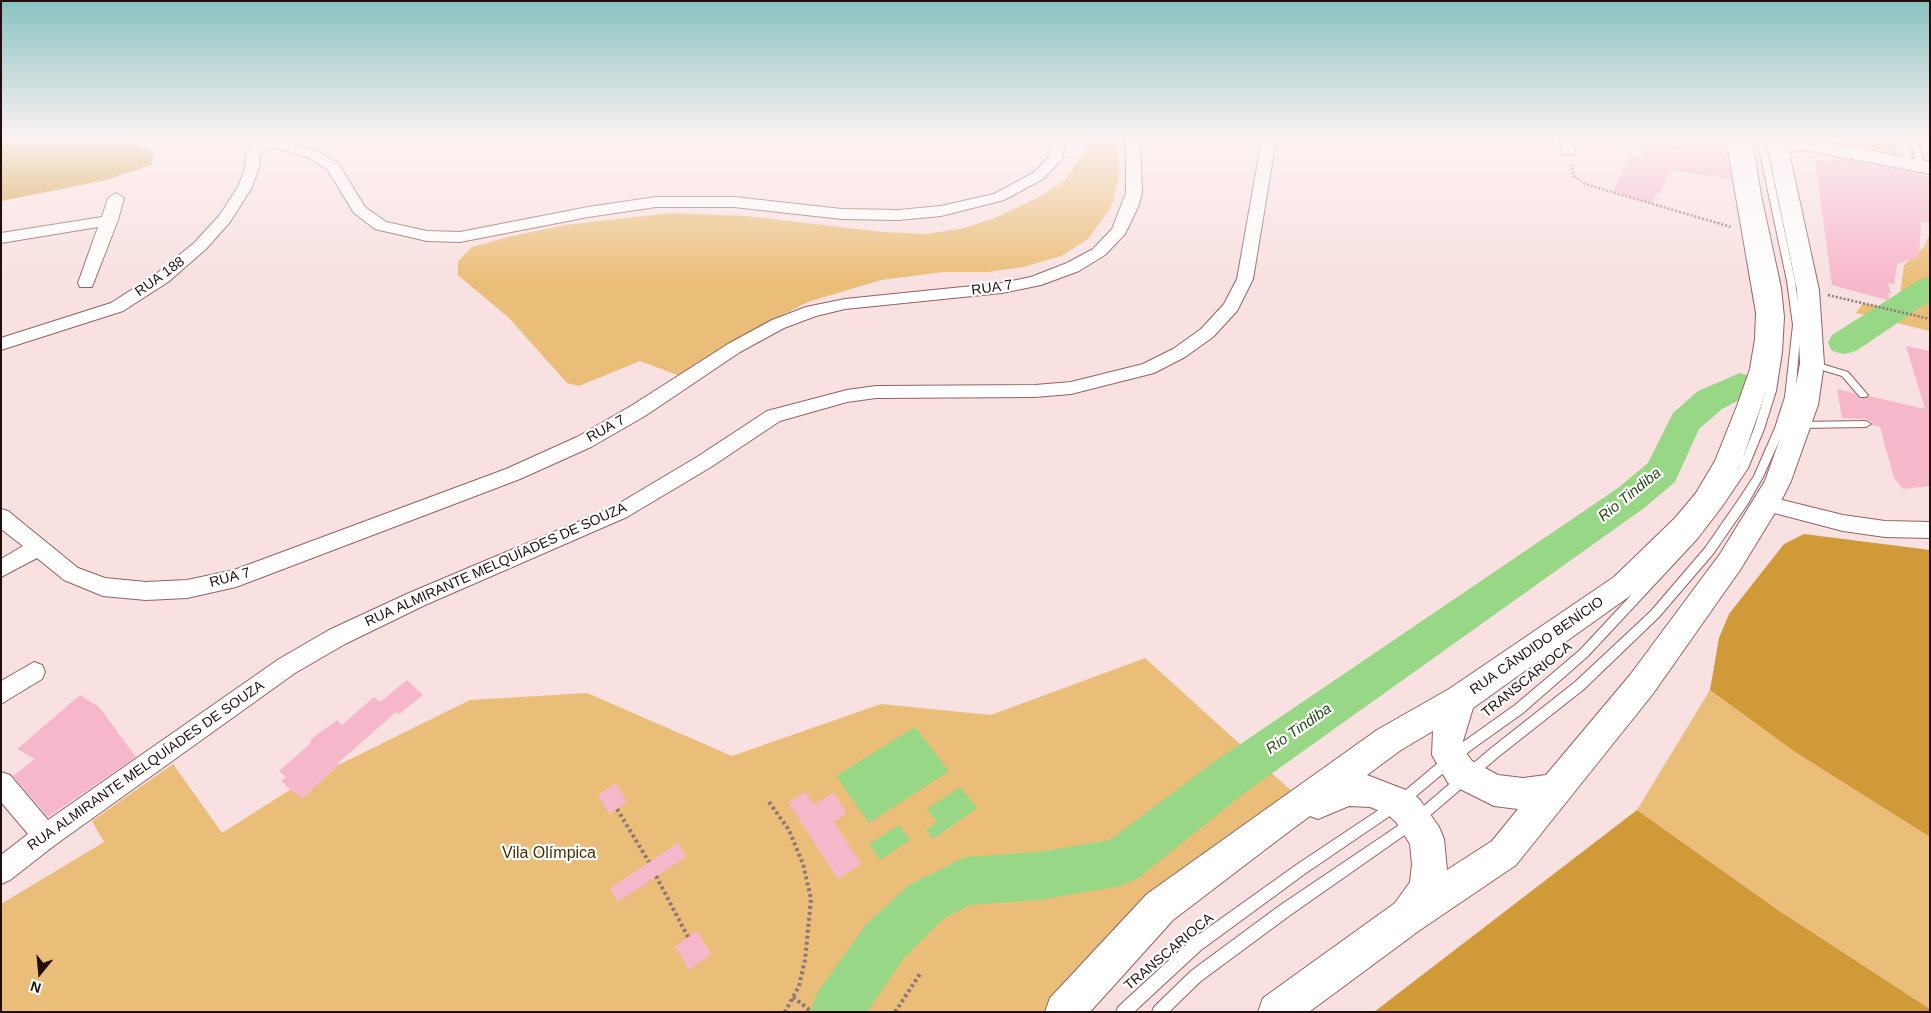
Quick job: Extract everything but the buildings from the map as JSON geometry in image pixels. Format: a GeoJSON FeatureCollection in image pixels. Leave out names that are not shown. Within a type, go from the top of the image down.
{"type":"FeatureCollection","features":[{"type":"Feature","properties":{"kind":"main road","name":"RUA CÂNDIDO BENÍCIO"},"geometry":{"type":"LineString","coordinates":[[1064,1012],[1160,907],[1271,824],[1390,740],[1460,699],[1624,584],[1685,526],[1706,500],[1728,463],[1762,369],[1768,313],[1745,186]]}},
{"type":"Feature","properties":{"kind":"main road"},"geometry":{"type":"LineString","coordinates":[[1277,1012],[1407,917],[1504,854],[1641,685],[1730,562],[1766,504],[1778,481],[1805,405],[1812,364],[1812,332],[1808,290],[1782,186]]}},
{"type":"Feature","properties":{"kind":"main road"},"geometry":{"type":"LineString","coordinates":[[1460,699],[1451,723],[1448,741],[1448,755],[1459,768],[1494,790],[1523,794],[1556,790]]}},
{"type":"Feature","properties":{"kind":"main road"},"geometry":{"type":"LineString","coordinates":[[1271,824],[1348,790],[1372,791],[1407,812],[1427,839],[1430,864],[1427,888],[1407,917]]}},
{"type":"Feature","properties":{"kind":"street","name":"RUA 188"},"geometry":{"type":"LineString","coordinates":[[1,344],[117,307],[162,278],[200,246],[225,219],[246,186]]}},
{"type":"Feature","properties":{"kind":"street","name":"RUA 188"},"geometry":{"type":"LineString","coordinates":[[345,186],[359,210],[370,220],[382,226],[426,236],[460,237],[588,212],[656,202],[734,202],[842,214],[898,215],[941,212],[999,197],[1019,186]]}},
{"type":"Feature","properties":{"kind":"street","name":"RUA 7"},"geometry":{"type":"LineString","coordinates":[[1,517],[71,574],[102,587],[146,592],[187,589],[236,578],[297,557],[513,474],[584,442],[646,406],[734,348],[778,324],[812,311],[845,304],[1002,288],[1035,281],[1073,267],[1099,252],[1118,231],[1130,207],[1134,186]]}},
{"type":"Feature","properties":{"kind":"street","name":"RUA ALMIRANTE MELQUÍADES DE SOUZA"},"geometry":{"type":"LineString","coordinates":[[1,871],[46,836],[287,666],[336,637],[417,599],[620,512],[704,462],[774,416],[847,396],[876,392],[1035,391],[1071,388],[1148,369],[1179,354],[1207,332],[1231,306],[1245,279],[1261,186]]}},
{"type":"Feature","properties":{"kind":"street"},"geometry":{"type":"LineString","coordinates":[[86,283],[110,220],[116,198]]}},
{"type":"Feature","properties":{"kind":"street"},"geometry":{"type":"LineString","coordinates":[[1,238],[110,220]]}},
{"type":"Feature","properties":{"kind":"street"},"geometry":{"type":"LineString","coordinates":[[1766,504],[1843,523],[1885,529],[1930,530]]}},
{"type":"Feature","properties":{"kind":"street"},"geometry":{"type":"LineString","coordinates":[[1,569],[39,547]]}},
{"type":"Feature","properties":{"kind":"street"},"geometry":{"type":"LineString","coordinates":[[1,694],[34,672]]}},
{"type":"Feature","properties":{"kind":"street"},"geometry":{"type":"LineString","coordinates":[[1,783],[46,836]]}},
{"type":"Feature","properties":{"kind":"lane","name":"TRANSCARIOCA"},"geometry":{"type":"LineString","coordinates":[[1160,1012],[1196,976],[1284,911],[1407,812],[1459,768],[1519,709],[1584,654],[1693,536],[1742,468],[1759,429],[1771,391],[1778,352],[1780,317],[1777,288],[1767,234],[1755,186]]}},
{"type":"Feature","properties":{"kind":"lane","name":"TRANSCARIOCA"},"geometry":{"type":"LineString","coordinates":[[1124,1012],[1196,945],[1301,869],[1407,812],[1459,768],[1579,686],[1655,614],[1709,551],[1758,477],[1780,428],[1790,397],[1797,325],[1777,186]]}},
{"type":"Feature","properties":{"kind":"lane"},"geometry":{"type":"LineString","coordinates":[[1812,364],[1845,374],[1863,395]]}},
{"type":"Feature","properties":{"kind":"lane"},"geometry":{"type":"LineString","coordinates":[[1798,425],[1866,424]]}},
{"type":"Feature","properties":{"kind":"path"},"geometry":{"type":"LineString","coordinates":[[1593,186],[1754,233]]}},
{"type":"Feature","properties":{"kind":"path"},"geometry":{"type":"LineString","coordinates":[[1808,290],[1930,319]]}},
{"type":"Feature","properties":{"kind":"path"},"geometry":{"type":"LineString","coordinates":[[769,802],[789,830],[803,864],[811,899],[806,960],[799,986],[785,1012]]}},
{"type":"Feature","properties":{"kind":"path"},"geometry":{"type":"LineString","coordinates":[[618,809],[649,862]]}},
{"type":"Feature","properties":{"kind":"path"},"geometry":{"type":"LineString","coordinates":[[656,876],[688,937]]}},
{"type":"Feature","properties":{"kind":"path"},"geometry":{"type":"LineString","coordinates":[[896,1012],[920,974]]}},
{"type":"Feature","properties":{"kind":"path"},"geometry":{"type":"LineString","coordinates":[[793,997],[812,1012]]}},
{"type":"Feature","properties":{"kind":"green space"},"geometry":{"type":"Polygon","coordinates":[[[1056,186],[1117,186],[1111,207],[1088,239],[1061,256],[1023,267],[987,272],[943,272],[881,280],[808,302],[741,336],[695,370],[680,376],[640,361],[579,386],[567,383],[509,318],[458,275],[458,261],[472,247],[565,225],[671,213],[746,216],[884,232],[926,234],[964,228],[995,218],[1039,197],[1056,186]]]}},
{"type":"Feature","properties":{"kind":"green space"},"geometry":{"type":"Polygon","coordinates":[[[1930,233],[1930,331],[1856,313],[1863,303],[1882,307],[1900,295],[1904,265],[1924,247],[1930,233]]]}},
{"type":"Feature","properties":{"kind":"green space","name":"Vila Olímpica"},"geometry":{"type":"Polygon","coordinates":[[[1145,658],[1297,796],[1058,1012],[1,1012],[1,904],[104,842],[92,821],[173,764],[222,833],[296,786],[470,700],[587,693],[732,756],[881,704],[991,715],[1145,658]]]}},
{"type":"Feature","properties":{"kind":"green space"},"geometry":{"type":"Polygon","coordinates":[[[1710,690],[1795,752],[1930,837],[1930,1009],[1778,910],[1637,810],[1710,690]]]}},
{"type":"Feature","properties":{"kind":"shaded area"},"geometry":{"type":"Polygon","coordinates":[[[1,186],[75,186],[1,201],[1,186]]]}},
{"type":"Feature","properties":{"kind":"shaded area"},"geometry":{"type":"Polygon","coordinates":[[[1804,534],[1930,550],[1930,837],[1795,752],[1710,690],[1719,638],[1729,614],[1784,544],[1804,534]]]}},
{"type":"Feature","properties":{"kind":"shaded area"},"geometry":{"type":"Polygon","coordinates":[[[915,727],[949,771],[869,823],[836,776],[915,727]]]}},
{"type":"Feature","properties":{"kind":"shaded area"},"geometry":{"type":"Polygon","coordinates":[[[960,787],[977,808],[933,839],[926,830],[937,822],[927,809],[960,787]]]}},
{"type":"Feature","properties":{"kind":"shaded area"},"geometry":{"type":"Polygon","coordinates":[[[1637,810],[1778,910],[1930,1009],[1930,1012],[1374,1012],[1637,810]]]}},
{"type":"Feature","properties":{"kind":"shaded area"},"geometry":{"type":"Polygon","coordinates":[[[899,825],[910,840],[880,860],[869,844],[899,825]]]}},
{"type":"Feature","properties":{"kind":"waterway","name":"Rio Tindiba"},"geometry":{"type":"LineString","coordinates":[[1844,343],[1930,287]]}},
{"type":"Feature","properties":{"kind":"waterway","name":"Rio Tindiba"},"geometry":{"type":"LineString","coordinates":[[836,1012],[885,941],[926,902],[965,881],[1038,876],[1120,862],[1227,779],[1631,498],[1662,472],[1685,422],[1710,400],[1740,385]]}}]}
